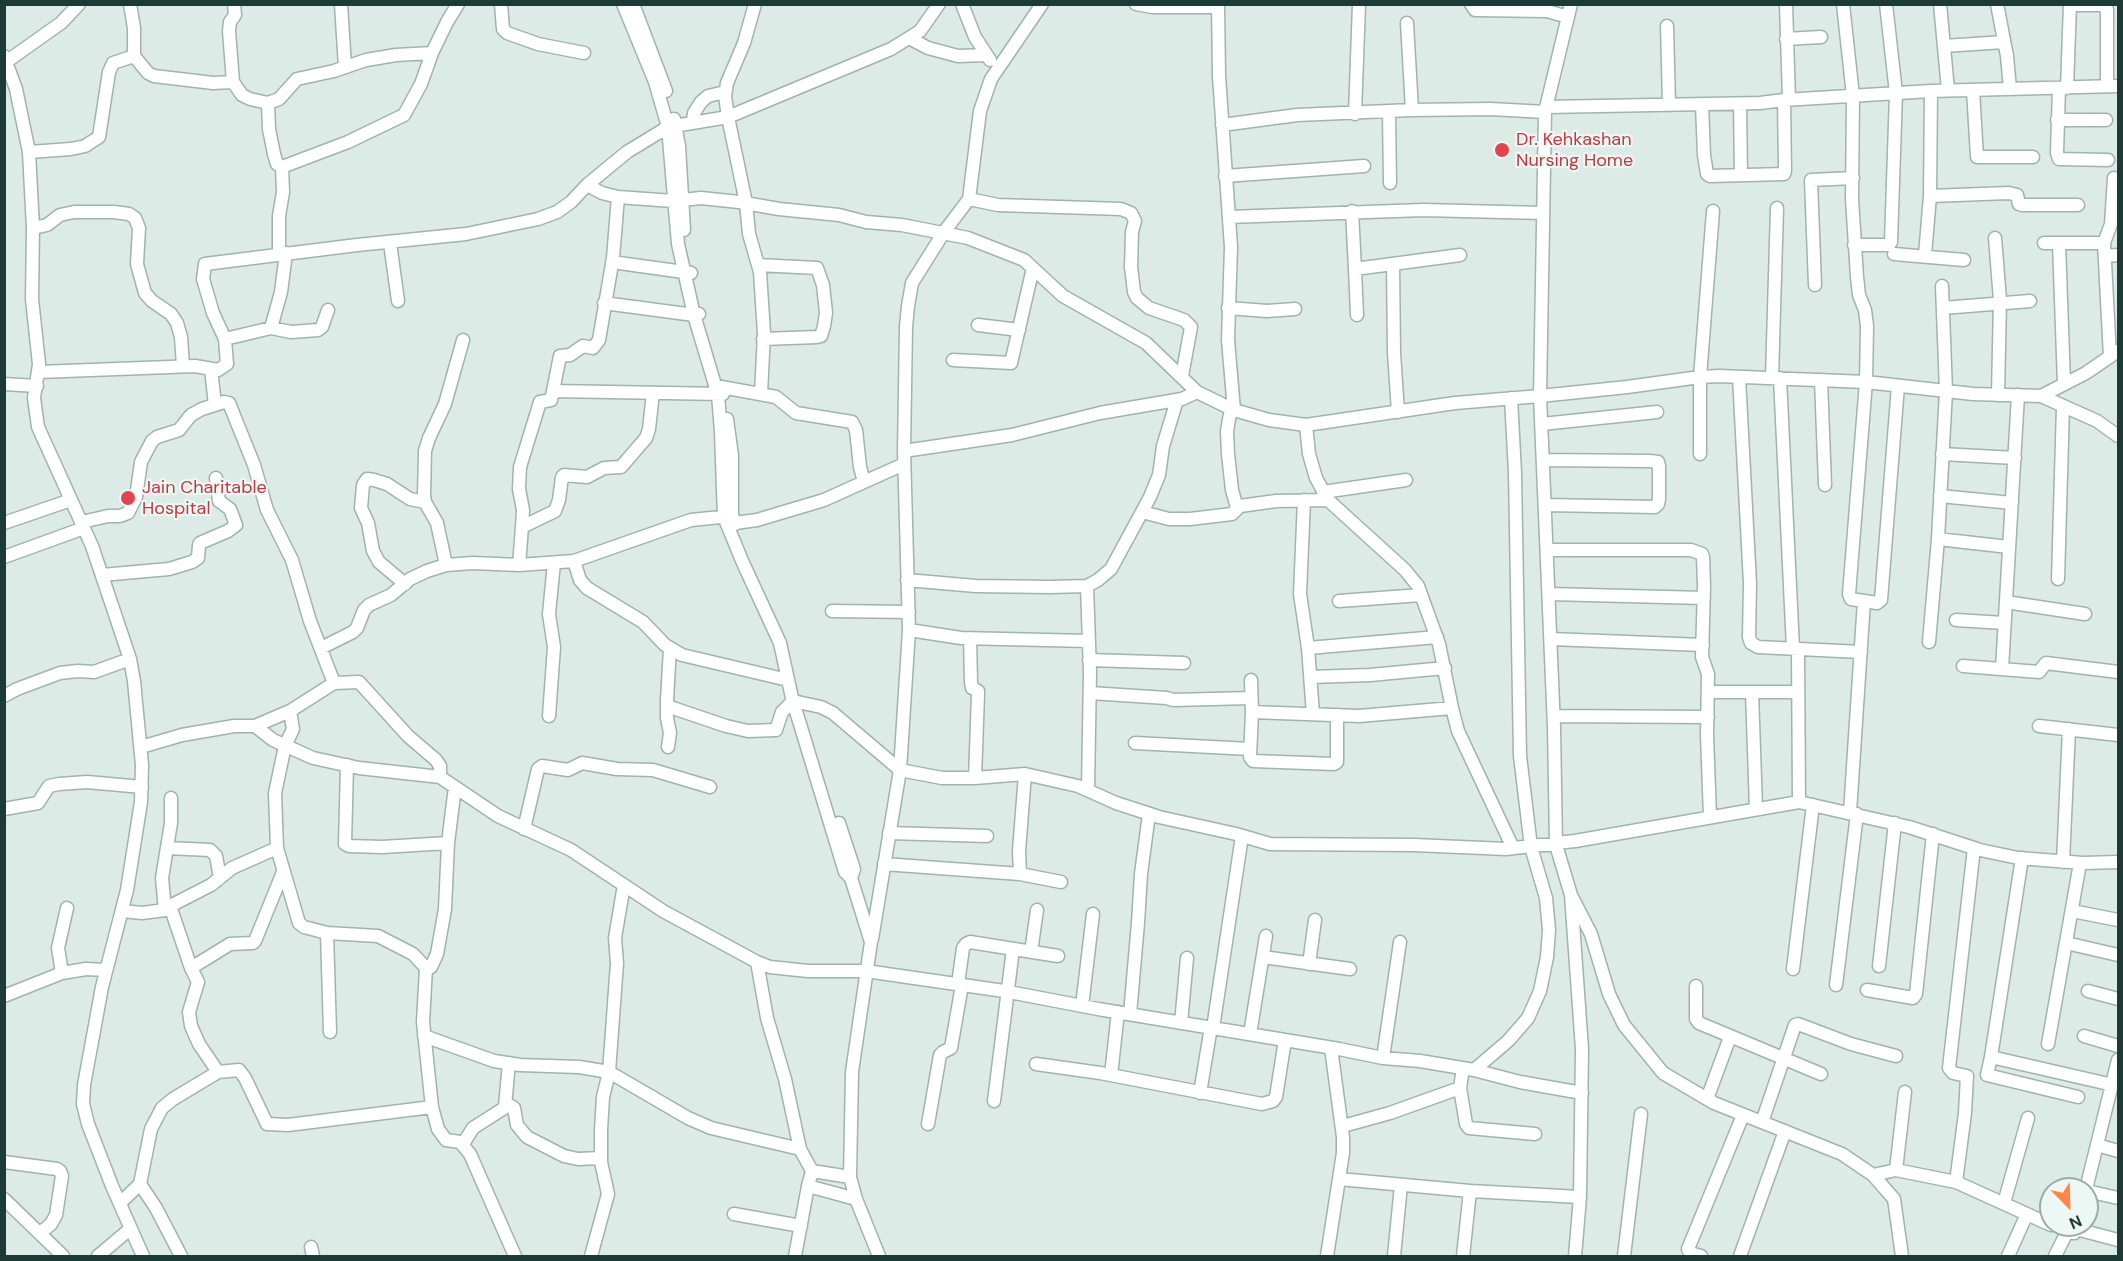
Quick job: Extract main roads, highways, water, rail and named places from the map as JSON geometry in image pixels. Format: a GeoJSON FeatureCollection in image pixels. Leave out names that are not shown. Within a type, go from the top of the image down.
{"type":"FeatureCollection","features":[{"type":"Feature","properties":{"kind":"place","name":"Dr. Kehkashan Nursing Home"},"geometry":{"type":"Point","coordinates":[1502,150]}},
{"type":"Feature","properties":{"kind":"place","name":"Jain Charitable Hospital"},"geometry":{"type":"Point","coordinates":[128,498]}}]}
